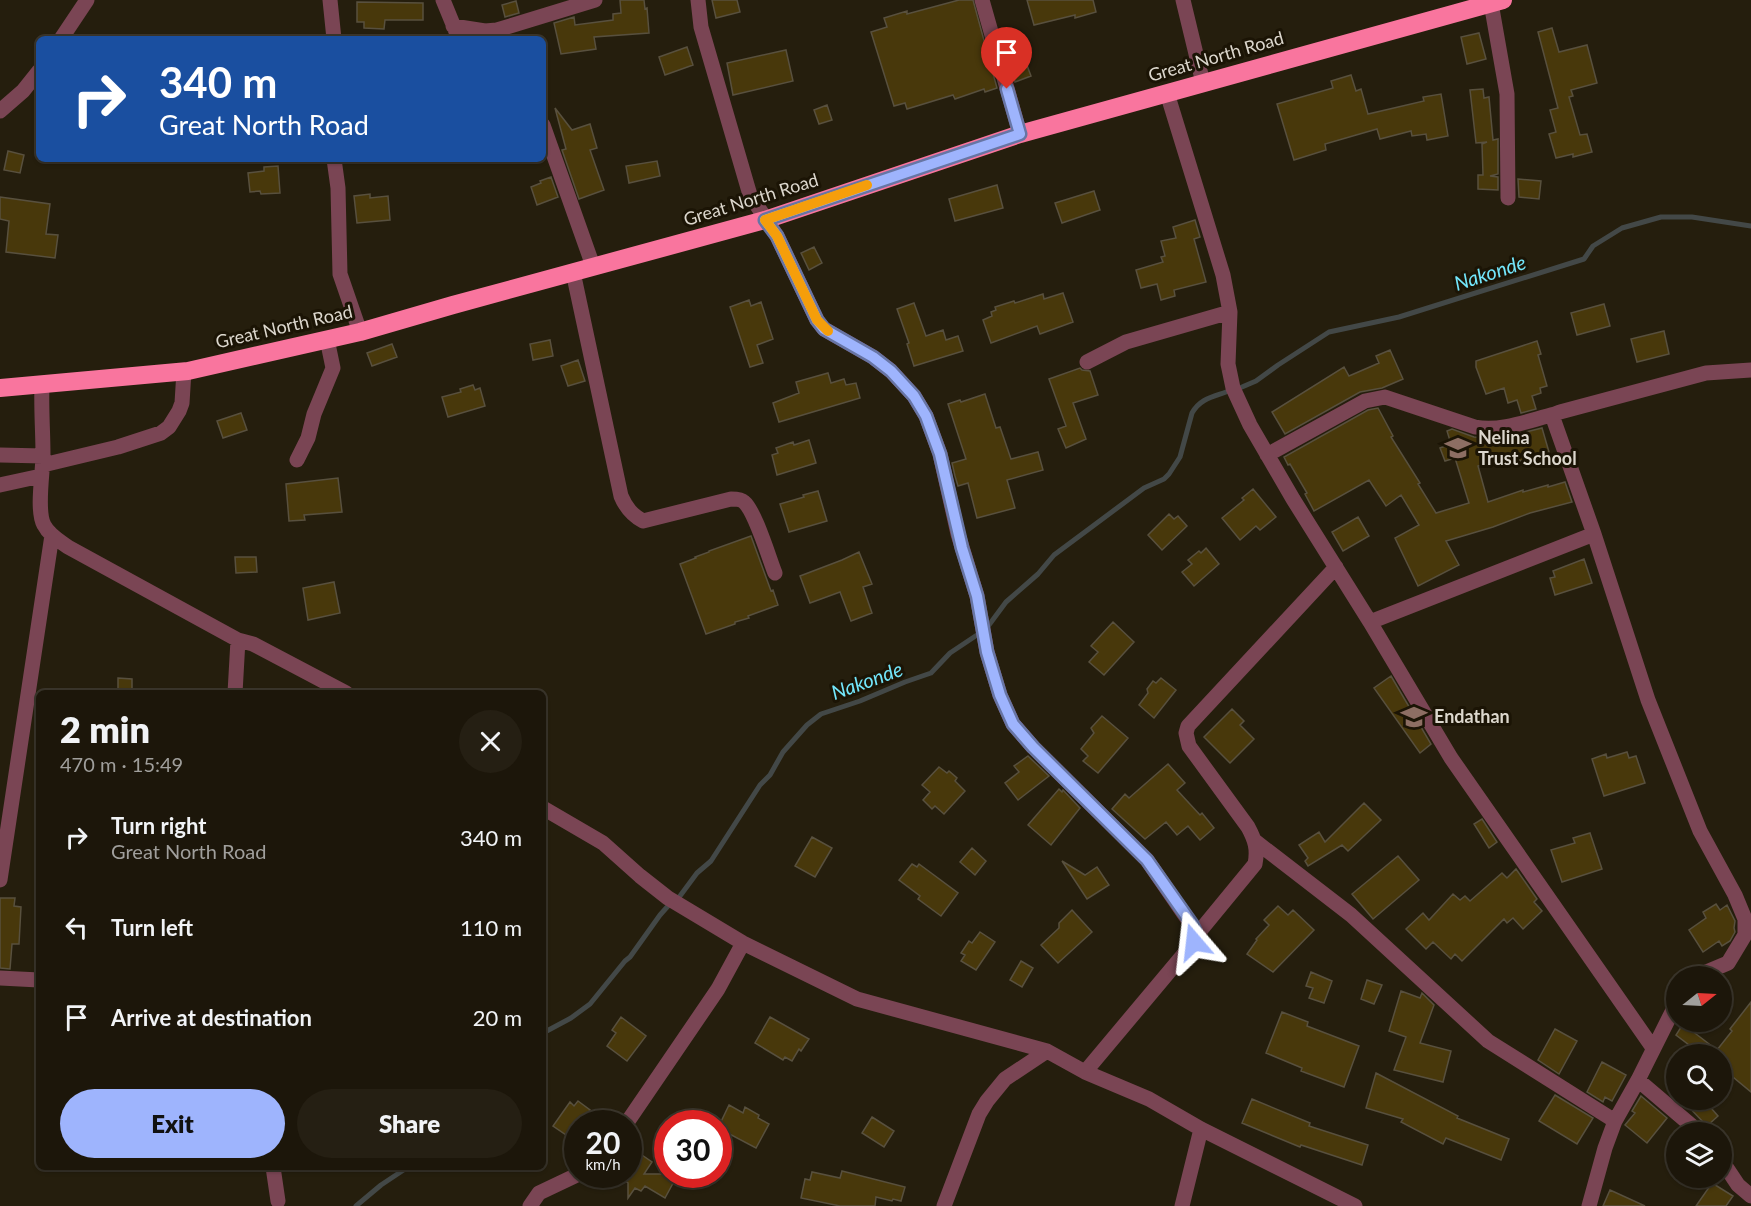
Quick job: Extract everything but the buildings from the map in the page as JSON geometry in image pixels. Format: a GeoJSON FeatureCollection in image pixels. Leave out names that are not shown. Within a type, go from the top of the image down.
{"type":"FeatureCollection","features":[{"type":"Feature","properties":{"kind":"highway","name":"Great North Road"},"geometry":{"type":"LineString","coordinates":[[0,388],[184,371],[360,332],[765,220],[1020,134],[1497,2]]}},
{"type":"Feature","properties":{"kind":"street"},"geometry":{"type":"LineString","coordinates":[[63,36],[87,0]]}},
{"type":"Feature","properties":{"kind":"street"},"geometry":{"type":"LineString","coordinates":[[330,0],[334,36]]}},
{"type":"Feature","properties":{"kind":"street"},"geometry":{"type":"LineString","coordinates":[[443,0],[456,32],[497,30],[595,0]]}},
{"type":"Feature","properties":{"kind":"street"},"geometry":{"type":"LineString","coordinates":[[698,0],[701,27],[750,195],[777,236],[817,320],[824,329],[873,357],[891,371],[914,396],[926,416],[940,454],[960,541],[977,596],[987,652],[1000,695],[1013,724],[1033,747],[1147,860],[1192,924],[1196,937]]}},
{"type":"Feature","properties":{"kind":"street"},"geometry":{"type":"LineString","coordinates":[[982,0],[1020,134]]}},
{"type":"Feature","properties":{"kind":"street"},"geometry":{"type":"LineString","coordinates":[[1183,0],[1203,83]]}},
{"type":"Feature","properties":{"kind":"street"},"geometry":{"type":"LineString","coordinates":[[1497,2],[1506,85],[1508,198]]}},
{"type":"Feature","properties":{"kind":"street"},"geometry":{"type":"LineString","coordinates":[[0,111],[23,91],[36,75]]}},
{"type":"Feature","properties":{"kind":"street"},"geometry":{"type":"LineString","coordinates":[[1167,93],[1223,275],[1230,312],[1228,364],[1233,388],[1250,425],[1451,758],[1653,1048]]}},
{"type":"Feature","properties":{"kind":"street"},"geometry":{"type":"LineString","coordinates":[[546,133],[593,266]]}},
{"type":"Feature","properties":{"kind":"street"},"geometry":{"type":"LineString","coordinates":[[334,162],[338,188],[340,274],[360,332]]}},
{"type":"Feature","properties":{"kind":"street"},"geometry":{"type":"LineString","coordinates":[[573,272],[621,496],[626,508],[643,521],[738,499],[744,502],[752,512],[775,573]]}},
{"type":"Feature","properties":{"kind":"street"},"geometry":{"type":"LineString","coordinates":[[1087,362],[1126,342],[1230,312]]}},
{"type":"Feature","properties":{"kind":"street"},"geometry":{"type":"LineString","coordinates":[[297,460],[308,438],[314,414],[333,368],[327,339]]}},
{"type":"Feature","properties":{"kind":"street"},"geometry":{"type":"LineString","coordinates":[[1267,455],[1365,401],[1375,398],[1385,397],[1485,429],[1556,414],[1706,373],[1751,370]]}},
{"type":"Feature","properties":{"kind":"street"},"geometry":{"type":"LineString","coordinates":[[0,485],[42,466],[161,434],[170,427],[182,403],[184,371]]}},
{"type":"Feature","properties":{"kind":"street"},"geometry":{"type":"LineString","coordinates":[[42,385],[41,512],[43,524],[52,535],[68,547],[238,640],[253,644],[340,690]]}},
{"type":"Feature","properties":{"kind":"street"},"geometry":{"type":"LineString","coordinates":[[1556,414],[1553,421],[1594,534],[1648,700],[1700,831],[1735,895],[1745,919],[1745,935],[1728,963],[1721,966]]}},
{"type":"Feature","properties":{"kind":"street"},"geometry":{"type":"LineString","coordinates":[[0,455],[42,466]]}},
{"type":"Feature","properties":{"kind":"street"},"geometry":{"type":"LineString","coordinates":[[1371,622],[1594,534]]}},
{"type":"Feature","properties":{"kind":"street"},"geometry":{"type":"LineString","coordinates":[[0,880],[52,535]]}},
{"type":"Feature","properties":{"kind":"street"},"geometry":{"type":"LineString","coordinates":[[1085,1072],[1194,942],[1255,864],[1257,852],[1248,827],[1188,746],[1186,733],[1188,726],[1336,567]]}},
{"type":"Feature","properties":{"kind":"street"},"geometry":{"type":"LineString","coordinates":[[235,690],[238,640]]}},
{"type":"Feature","properties":{"kind":"street"},"geometry":{"type":"LineString","coordinates":[[546,810],[603,843],[668,898],[743,943],[857,999],[1047,1052],[1085,1072],[1149,1099],[1201,1129],[1354,1206]]}},
{"type":"Feature","properties":{"kind":"street"},"geometry":{"type":"LineString","coordinates":[[1255,842],[1351,915],[1488,1041],[1615,1121]]}},
{"type":"Feature","properties":{"kind":"street"},"geometry":{"type":"LineString","coordinates":[[636,1110],[718,989],[743,943]]}},
{"type":"Feature","properties":{"kind":"street"},"geometry":{"type":"LineString","coordinates":[[0,978],[36,980]]}},
{"type":"Feature","properties":{"kind":"street"},"geometry":{"type":"LineString","coordinates":[[1589,1206],[1615,1121],[1666,1023]]}},
{"type":"Feature","properties":{"kind":"street"},"geometry":{"type":"LineString","coordinates":[[944,1206],[979,1114],[987,1101],[1005,1079],[1047,1052]]}},
{"type":"Feature","properties":{"kind":"street"},"geometry":{"type":"LineString","coordinates":[[1638,1080],[1687,1122]]}},
{"type":"Feature","properties":{"kind":"street"},"geometry":{"type":"LineString","coordinates":[[1182,1206],[1201,1129]]}},
{"type":"Feature","properties":{"kind":"street"},"geometry":{"type":"LineString","coordinates":[[273,1170],[278,1202]]}},
{"type":"Feature","properties":{"kind":"street"},"geometry":{"type":"LineString","coordinates":[[1732,1176],[1738,1185],[1751,1196]]}},
{"type":"Feature","properties":{"kind":"street"},"geometry":{"type":"LineString","coordinates":[[530,1206],[539,1193],[564,1181]]}},
{"type":"Feature","properties":{"kind":"waterway","name":"Nakonde"},"geometry":{"type":"LineString","coordinates":[[1242,387],[1256,381],[1329,332],[1399,317],[1584,259],[1593,246],[1622,228],[1661,217],[1692,217],[1751,226]]}},
{"type":"Feature","properties":{"kind":"waterway","name":"Nakonde"},"geometry":{"type":"LineString","coordinates":[[546,1031],[571,1018],[590,1004],[630,957],[660,915],[677,900],[697,873],[711,861],[760,785],[770,775],[783,752],[807,725],[821,714],[931,673],[950,653],[986,629],[1006,602],[1038,574],[1054,555],[1144,488],[1164,479],[1180,457],[1195,408],[1207,399],[1226,392]]}},
{"type":"Feature","properties":{"kind":"waterway","name":"Nakonde"},"geometry":{"type":"LineString","coordinates":[[356,1206],[404,1170]]}},
{"type":"Feature","properties":{"kind":"slow traffic"},"geometry":{"type":"LineString","coordinates":[[828,331],[817,320],[777,236],[765,220],[867,185]]}},
{"type":"Feature","properties":{"kind":"place","name":"Nelina Trust School"},"geometry":{"type":"Point","coordinates":[1458,448]}},
{"type":"Feature","properties":{"kind":"place","name":"Endathan"},"geometry":{"type":"Point","coordinates":[1414,717]}},
{"type":"Feature","properties":{"kind":"route"},"geometry":{"type":"LineString","coordinates":[[1007,89],[1020,134],[765,220],[777,236],[817,320],[824,329],[873,357],[891,371],[914,396],[926,416],[940,454],[962,548],[977,596],[987,652],[1000,695],[1013,724],[1033,747],[1147,860],[1192,924],[1196,937],[1194,942]]}}]}
